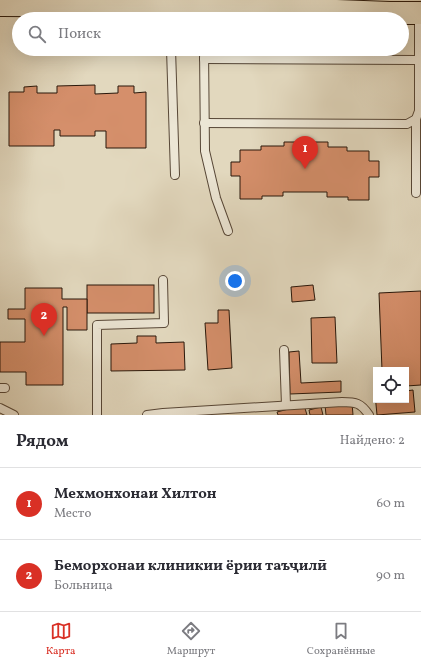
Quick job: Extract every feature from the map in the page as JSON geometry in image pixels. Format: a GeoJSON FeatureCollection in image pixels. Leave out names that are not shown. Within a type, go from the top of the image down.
{"type":"FeatureCollection","features":[{"type":"Feature","properties":{"kind":"highway"},"geometry":{"type":"LineString","coordinates":[[0,5],[170,9],[204,6],[363,12]]}},
{"type":"Feature","properties":{"kind":"highway"},"geometry":{"type":"LineString","coordinates":[[409,13],[420,13]]}},
{"type":"Feature","properties":{"kind":"lane"},"geometry":{"type":"LineString","coordinates":[[416,194],[416,119],[419,111],[418,60],[420,13]]}},
{"type":"Feature","properties":{"kind":"lane"},"geometry":{"type":"LineString","coordinates":[[171,56],[175,175]]}},
{"type":"Feature","properties":{"kind":"lane"},"geometry":{"type":"LineString","coordinates":[[228,231],[216,198],[205,151],[204,59],[418,60]]}},
{"type":"Feature","properties":{"kind":"lane"},"geometry":{"type":"LineString","coordinates":[[204,123],[408,124],[416,119]]}},
{"type":"Feature","properties":{"kind":"lane"},"geometry":{"type":"LineString","coordinates":[[97,415],[97,325],[164,323],[163,280]]}},
{"type":"Feature","properties":{"kind":"lane"},"geometry":{"type":"LineString","coordinates":[[284,350],[286,405]]}},
{"type":"Feature","properties":{"kind":"lane"},"geometry":{"type":"LineString","coordinates":[[147,415],[286,405],[353,402],[363,406],[369,415]]}},
{"type":"Feature","properties":{"kind":"lane"},"geometry":{"type":"LineString","coordinates":[[0,408],[14,415]]}},
{"type":"Feature","properties":{"kind":"building"},"geometry":{"type":"Polygon","coordinates":[[[95,85],[95,94],[118,93],[118,86],[134,86],[134,93],[146,92],[146,148],[106,148],[106,131],[95,131],[95,136],[60,136],[60,130],[54,130],[54,146],[9,146],[9,92],[24,92],[24,87],[37,86],[37,93],[57,93],[57,86],[95,85]]]}},
{"type":"Feature","properties":{"kind":"building"},"geometry":{"type":"Polygon","coordinates":[[[284,142],[328,142],[328,147],[347,147],[347,151],[369,151],[369,161],[379,161],[379,177],[369,177],[369,200],[348,200],[348,197],[327,197],[327,192],[283,192],[283,196],[262,196],[262,199],[240,199],[240,176],[231,176],[231,162],[240,162],[240,150],[261,150],[261,146],[284,146],[284,142]]]}},
{"type":"Feature","properties":{"kind":"building"},"geometry":{"type":"Polygon","coordinates":[[[87,285],[154,285],[154,313],[87,313],[87,285]]]}},
{"type":"Feature","properties":{"kind":"building"},"geometry":{"type":"Polygon","coordinates":[[[313,285],[315,300],[292,302],[291,287],[313,285]]]}},
{"type":"Feature","properties":{"kind":"building"},"geometry":{"type":"Polygon","coordinates":[[[25,288],[62,288],[62,299],[87,299],[87,330],[67,330],[67,307],[63,307],[63,385],[26,385],[26,372],[0,372],[0,342],[25,342],[25,319],[8,319],[8,309],[25,309],[25,288]]]}},
{"type":"Feature","properties":{"kind":"building"},"geometry":{"type":"Polygon","coordinates":[[[421,291],[421,385],[409,386],[409,367],[382,367],[379,293],[421,291]]]}},
{"type":"Feature","properties":{"kind":"building"},"geometry":{"type":"Polygon","coordinates":[[[218,310],[229,310],[232,368],[208,370],[205,323],[218,323],[218,310]]]}},
{"type":"Feature","properties":{"kind":"building"},"geometry":{"type":"Polygon","coordinates":[[[335,317],[337,363],[312,363],[311,318],[335,317]]]}},
{"type":"Feature","properties":{"kind":"building"},"geometry":{"type":"Polygon","coordinates":[[[137,336],[156,336],[156,343],[184,342],[185,370],[111,371],[111,344],[137,343],[137,336]]]}},
{"type":"Feature","properties":{"kind":"building"},"geometry":{"type":"Polygon","coordinates":[[[299,351],[301,383],[341,381],[341,392],[290,394],[289,352],[299,351]]]}},
{"type":"Feature","properties":{"kind":"building"},"geometry":{"type":"Polygon","coordinates":[[[413,390],[415,412],[377,415],[376,403],[409,403],[409,391],[413,390]]]}},
{"type":"Feature","properties":{"kind":"building"},"geometry":{"type":"Polygon","coordinates":[[[352,403],[353,415],[326,415],[325,405],[352,403]]]}},
{"type":"Feature","properties":{"kind":"building"},"geometry":{"type":"Polygon","coordinates":[[[304,405],[307,415],[278,415],[277,412],[304,405]]]}},
{"type":"Feature","properties":{"kind":"building"},"geometry":{"type":"Polygon","coordinates":[[[321,407],[323,415],[310,415],[309,410],[321,407]]]}},
{"type":"Feature","properties":{"kind":"place","name":"Мехмонхонаи Хилтон"},"geometry":{"type":"Point","coordinates":[305,169]}},
{"type":"Feature","properties":{"kind":"place","name":"Беморхонаи клиникии ёрии таъҷилӣ"},"geometry":{"type":"Point","coordinates":[44,336]}}]}
